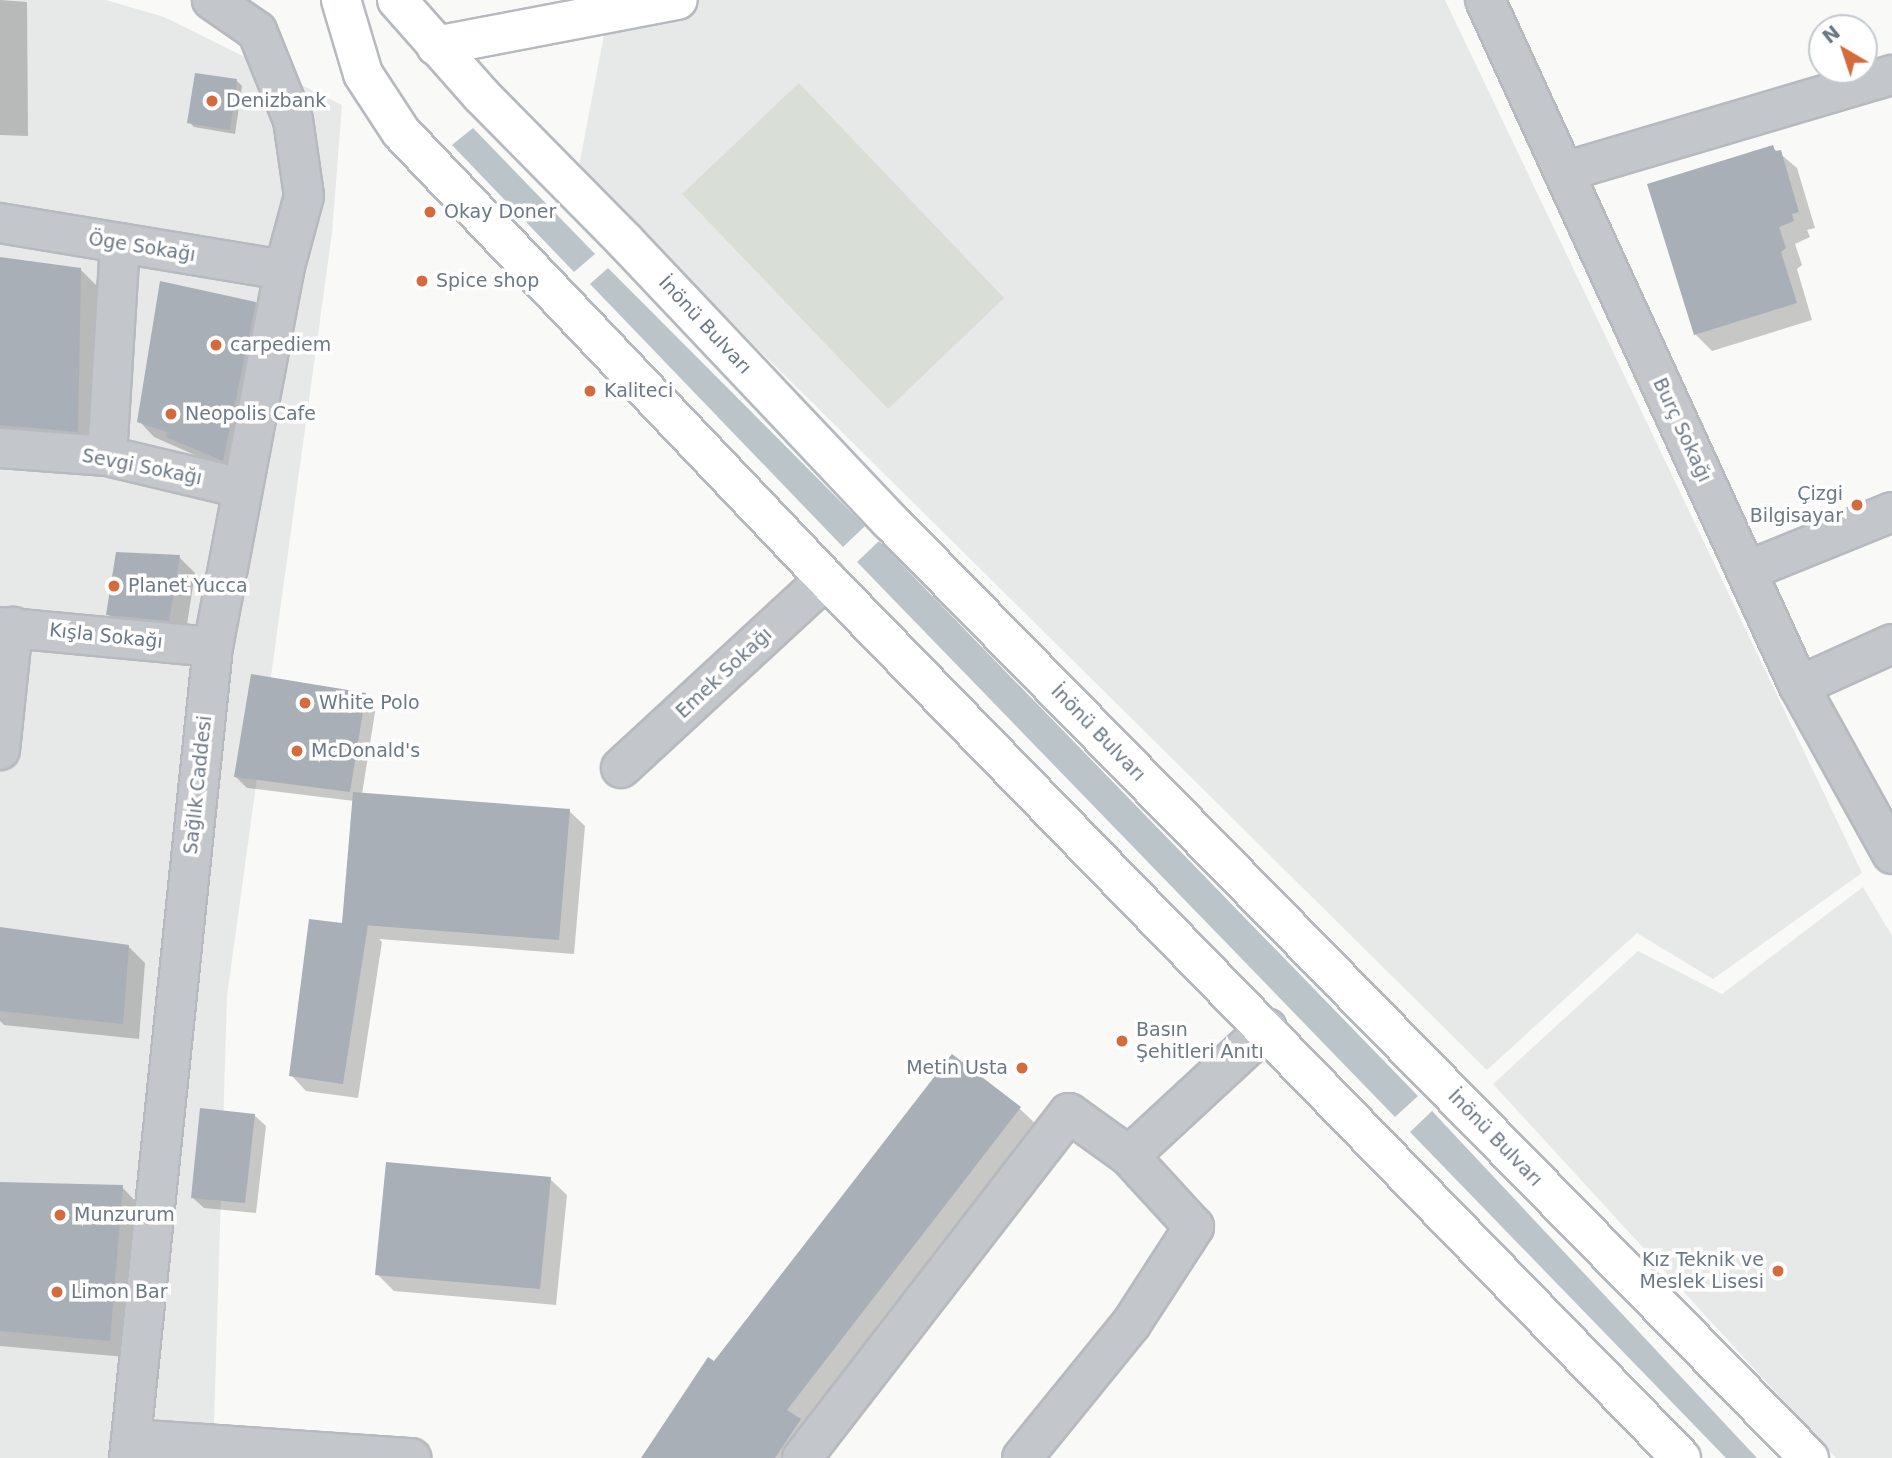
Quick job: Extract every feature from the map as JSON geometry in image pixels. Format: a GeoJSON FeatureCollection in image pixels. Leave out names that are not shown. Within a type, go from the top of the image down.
{"type":"FeatureCollection","features":[{"type":"Feature","properties":{"kind":"main road"},"geometry":{"type":"LineString","coordinates":[[341,0],[363,74],[401,132],[561,296],[826,579],[1267,1028],[1681,1458]]}},
{"type":"Feature","properties":{"kind":"main road","name":"İnönü Bulvarı"},"geometry":{"type":"LineString","coordinates":[[397,0],[436,46],[891,522],[1809,1458]]}},
{"type":"Feature","properties":{"kind":"main road"},"geometry":{"type":"LineString","coordinates":[[436,46],[605,7],[678,0]]}},
{"type":"Feature","properties":{"kind":"street","name":"Sağlık Caddesi"},"geometry":{"type":"LineString","coordinates":[[130,1448],[213,647],[284,270],[304,195],[293,120],[257,31],[212,0]]}},
{"type":"Feature","properties":{"kind":"street","name":"Burç Sokağı"},"geometry":{"type":"LineString","coordinates":[[1485,0],[1799,686],[1892,854]]}},
{"type":"Feature","properties":{"kind":"street"},"geometry":{"type":"LineString","coordinates":[[1564,172],[1892,75]]}},
{"type":"Feature","properties":{"kind":"street","name":"Öge Sokağı"},"geometry":{"type":"LineString","coordinates":[[0,223],[284,270]]}},
{"type":"Feature","properties":{"kind":"street"},"geometry":{"type":"LineString","coordinates":[[107,456],[120,243]]}},
{"type":"Feature","properties":{"kind":"street","name":"Sevgi Sokağı"},"geometry":{"type":"LineString","coordinates":[[0,448],[107,456],[241,488]]}},
{"type":"Feature","properties":{"kind":"street"},"geometry":{"type":"LineString","coordinates":[[1747,571],[1892,512]]}},
{"type":"Feature","properties":{"kind":"street","name":"Emek Sokağı"},"geometry":{"type":"LineString","coordinates":[[621,768],[826,579]]}},
{"type":"Feature","properties":{"kind":"street"},"geometry":{"type":"LineString","coordinates":[[0,750],[6,627]]}},
{"type":"Feature","properties":{"kind":"street","name":"Kışla Sokağı"},"geometry":{"type":"LineString","coordinates":[[6,627],[213,647]]}},
{"type":"Feature","properties":{"kind":"street"},"geometry":{"type":"LineString","coordinates":[[1799,686],[1892,644]]}},
{"type":"Feature","properties":{"kind":"street"},"geometry":{"type":"LineString","coordinates":[[1129,1156],[1267,1028]]}},
{"type":"Feature","properties":{"kind":"street"},"geometry":{"type":"LineString","coordinates":[[802,1458],[1069,1114],[1129,1156],[1194,1227],[1132,1324],[1022,1458]]}},
{"type":"Feature","properties":{"kind":"street"},"geometry":{"type":"LineString","coordinates":[[130,1448],[411,1458]]}},
{"type":"Feature","properties":{"kind":"shaded area"},"geometry":{"type":"Polygon","coordinates":[[[0,0],[106,0],[164,17],[342,105],[332,233],[227,996],[213,1458],[0,1458],[0,0]]]}},
{"type":"Feature","properties":{"kind":"shaded area"},"geometry":{"type":"Polygon","coordinates":[[[687,0],[1445,0],[1862,873],[1713,979],[1637,933],[1487,1070],[578,171],[608,14],[687,0]]]}},
{"type":"Feature","properties":{"kind":"shaded area"},"geometry":{"type":"Polygon","coordinates":[[[799,83],[1004,298],[888,409],[682,194],[799,83]]]}},
{"type":"Feature","properties":{"kind":"shaded area"},"geometry":{"type":"Polygon","coordinates":[[[473,128],[595,254],[574,272],[452,145],[473,128]]]}},
{"type":"Feature","properties":{"kind":"shaded area"},"geometry":{"type":"Polygon","coordinates":[[[608,268],[865,526],[843,547],[590,284],[608,268]]]}},
{"type":"Feature","properties":{"kind":"shaded area"},"geometry":{"type":"Polygon","coordinates":[[[879,541],[1418,1096],[1395,1117],[857,562],[879,541]]]}},
{"type":"Feature","properties":{"kind":"shaded area","name":"Kız Teknik ve Meslek Lisesi"},"geometry":{"type":"Polygon","coordinates":[[[1863,887],[1892,936],[1892,1458],[1836,1458],[1493,1084],[1638,951],[1722,994],[1863,887]]]}},
{"type":"Feature","properties":{"kind":"shaded area"},"geometry":{"type":"Polygon","coordinates":[[[1432,1111],[1757,1458],[1726,1458],[1410,1132],[1432,1111]]]}},
{"type":"Feature","properties":{"kind":"building","name":"Denizbank"},"geometry":{"type":"Polygon","coordinates":[[[195,73],[237,79],[230,130],[187,123],[195,73]]]}},
{"type":"Feature","properties":{"kind":"building"},"geometry":{"type":"Polygon","coordinates":[[[1773,145],[1775,151],[1781,150],[1799,212],[1792,214],[1794,221],[1779,227],[1786,248],[1781,252],[1797,303],[1694,335],[1647,184],[1773,145]]]}},
{"type":"Feature","properties":{"kind":"building"},"geometry":{"type":"Polygon","coordinates":[[[0,257],[81,268],[78,432],[0,425],[0,257]]]}},
{"type":"Feature","properties":{"kind":"building"},"geometry":{"type":"Polygon","coordinates":[[[160,281],[256,302],[223,461],[166,437],[167,432],[137,422],[160,281]]]}},
{"type":"Feature","properties":{"kind":"building"},"geometry":{"type":"Polygon","coordinates":[[[116,552],[180,555],[169,621],[106,615],[116,552]]]}},
{"type":"Feature","properties":{"kind":"building","name":"McDonald's"},"geometry":{"type":"Polygon","coordinates":[[[251,674],[366,693],[350,792],[234,777],[251,674]]]}},
{"type":"Feature","properties":{"kind":"building"},"geometry":{"type":"Polygon","coordinates":[[[353,792],[570,809],[559,940],[368,925],[343,1084],[289,1076],[309,919],[342,923],[353,792]]]}},
{"type":"Feature","properties":{"kind":"building"},"geometry":{"type":"Polygon","coordinates":[[[0,927],[129,945],[123,1024],[0,1011],[0,927]]]}},
{"type":"Feature","properties":{"kind":"building"},"geometry":{"type":"Polygon","coordinates":[[[952,1054],[1021,1107],[787,1410],[801,1419],[775,1458],[641,1458],[708,1357],[714,1361],[952,1054]]]}},
{"type":"Feature","properties":{"kind":"building"},"geometry":{"type":"Polygon","coordinates":[[[200,1108],[255,1114],[245,1203],[191,1198],[200,1108]]]}},
{"type":"Feature","properties":{"kind":"building"},"geometry":{"type":"Polygon","coordinates":[[[386,1162],[551,1177],[540,1289],[375,1275],[386,1162]]]}},
{"type":"Feature","properties":{"kind":"building"},"geometry":{"type":"Polygon","coordinates":[[[0,1182],[123,1185],[110,1341],[0,1331],[0,1182]]]}},
{"type":"Feature","properties":{"kind":"place","name":"Denizbank"},"geometry":{"type":"Point","coordinates":[212,101]}},
{"type":"Feature","properties":{"kind":"place","name":"Okay Doner"},"geometry":{"type":"Point","coordinates":[430,212]}},
{"type":"Feature","properties":{"kind":"place","name":"Spice shop"},"geometry":{"type":"Point","coordinates":[422,281]}},
{"type":"Feature","properties":{"kind":"place","name":"carpediem"},"geometry":{"type":"Point","coordinates":[216,345]}},
{"type":"Feature","properties":{"kind":"place","name":"Kaliteci"},"geometry":{"type":"Point","coordinates":[590,391]}},
{"type":"Feature","properties":{"kind":"place","name":"Neopolis Cafe"},"geometry":{"type":"Point","coordinates":[171,414]}},
{"type":"Feature","properties":{"kind":"place","name":"Çizgi Bilgisayar"},"geometry":{"type":"Point","coordinates":[1857,505]}},
{"type":"Feature","properties":{"kind":"place","name":"Planet Yucca"},"geometry":{"type":"Point","coordinates":[114,586]}},
{"type":"Feature","properties":{"kind":"place","name":"White Polo"},"geometry":{"type":"Point","coordinates":[305,703]}},
{"type":"Feature","properties":{"kind":"place","name":"McDonald's"},"geometry":{"type":"Point","coordinates":[297,751]}},
{"type":"Feature","properties":{"kind":"place","name":"Basın Şehitleri Anıtı"},"geometry":{"type":"Point","coordinates":[1122,1041]}},
{"type":"Feature","properties":{"kind":"place","name":"Metin Usta"},"geometry":{"type":"Point","coordinates":[1022,1068]}},
{"type":"Feature","properties":{"kind":"place","name":"Munzurum"},"geometry":{"type":"Point","coordinates":[60,1215]}},
{"type":"Feature","properties":{"kind":"place","name":"Kız Teknik ve Meslek Lisesi"},"geometry":{"type":"Point","coordinates":[1778,1271]}},
{"type":"Feature","properties":{"kind":"place","name":"Limon Bar"},"geometry":{"type":"Point","coordinates":[57,1292]}}]}
